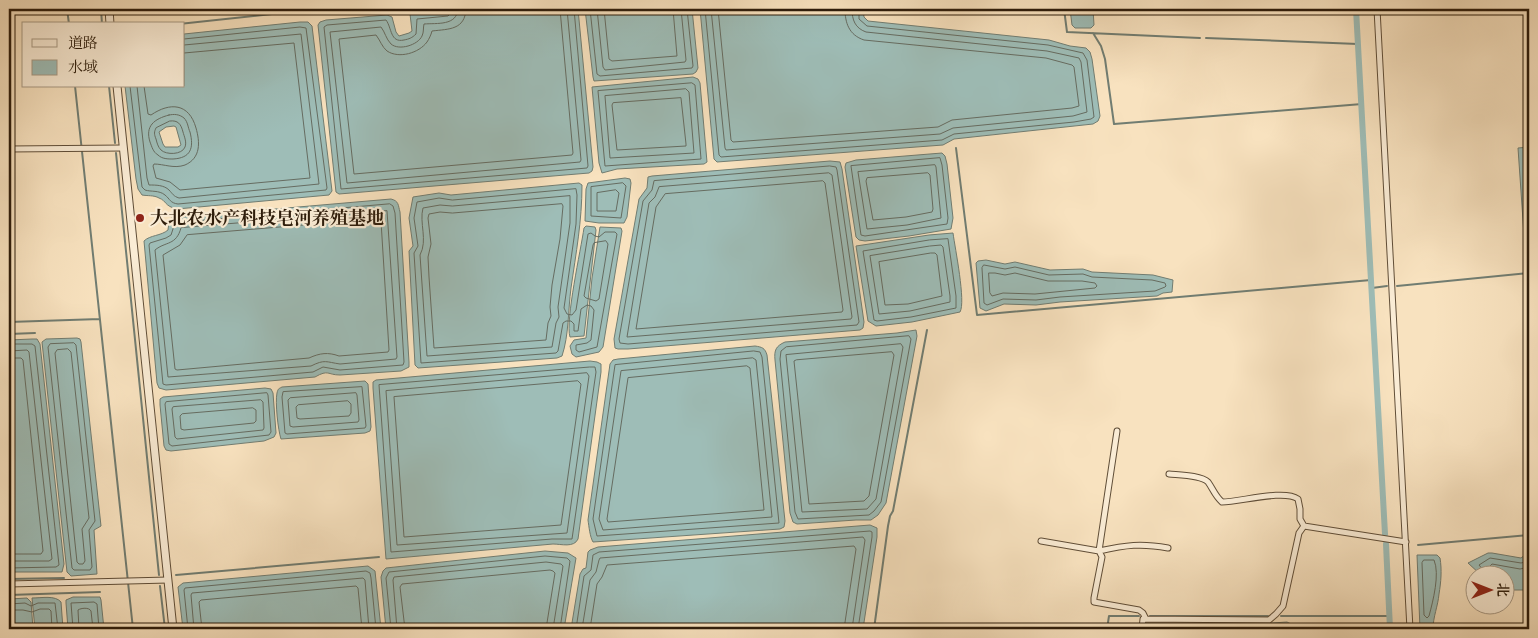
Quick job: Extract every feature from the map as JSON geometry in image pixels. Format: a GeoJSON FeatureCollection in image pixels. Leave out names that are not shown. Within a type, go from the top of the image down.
{"type":"FeatureCollection","features":[{"type":"Feature","properties":{"kind":"street"},"geometry":{"type":"LineString","coordinates":[[109,9],[110,22]]}},
{"type":"Feature","properties":{"kind":"street"},"geometry":{"type":"LineString","coordinates":[[1377,9],[1410,629]]}},
{"type":"Feature","properties":{"kind":"street"},"geometry":{"type":"LineString","coordinates":[[116,88],[173,629]]}},
{"type":"Feature","properties":{"kind":"street"},"geometry":{"type":"LineString","coordinates":[[9,148],[123,148]]}},
{"type":"Feature","properties":{"kind":"street"},"geometry":{"type":"LineString","coordinates":[[1117,431],[1100,551],[1102,557],[1094,602],[1139,610],[1146,619]]}},
{"type":"Feature","properties":{"kind":"street"},"geometry":{"type":"LineString","coordinates":[[1168,474],[1203,478],[1216,497],[1222,502],[1232,502],[1254,497],[1293,495],[1298,499],[1300,519],[1304,526]]}},
{"type":"Feature","properties":{"kind":"street"},"geometry":{"type":"LineString","coordinates":[[1304,526],[1406,542]]}},
{"type":"Feature","properties":{"kind":"street"},"geometry":{"type":"LineString","coordinates":[[1142,629],[1143,619],[1268,620],[1282,606],[1299,532],[1304,526]]}},
{"type":"Feature","properties":{"kind":"street"},"geometry":{"type":"LineString","coordinates":[[1041,541],[1100,551],[1136,545],[1168,548]]}},
{"type":"Feature","properties":{"kind":"street"},"geometry":{"type":"LineString","coordinates":[[9,584],[168,580]]}},
{"type":"Feature","properties":{"kind":"water"},"geometry":{"type":"Polygon","coordinates":[[[476,9],[578,9],[592,171],[589,173],[339,194],[336,192],[318,25],[320,22],[387,15],[392,17],[399,36],[412,31],[410,14],[476,9]]]}},
{"type":"Feature","properties":{"kind":"water"},"geometry":{"type":"Polygon","coordinates":[[[585,9],[692,9],[698,68],[696,72],[693,74],[594,81],[585,9]]]}},
{"type":"Feature","properties":{"kind":"water"},"geometry":{"type":"Polygon","coordinates":[[[700,9],[863,9],[864,17],[868,21],[1049,40],[1086,48],[1090,52],[1092,59],[1100,116],[1098,121],[1093,124],[954,139],[943,145],[717,162],[714,159],[700,9]]]}},
{"type":"Feature","properties":{"kind":"water"},"geometry":{"type":"Polygon","coordinates":[[[1070,9],[1093,9],[1094,25],[1091,28],[1075,28],[1072,25],[1070,9]]]}},
{"type":"Feature","properties":{"kind":"water"},"geometry":{"type":"Polygon","coordinates":[[[300,22],[308,22],[312,26],[332,191],[329,195],[177,209],[157,197],[142,195],[138,189],[125,88],[185,88],[185,34],[300,22]],[[166,127],[159,132],[165,147],[178,147],[181,145],[176,127],[166,127]]]}},
{"type":"Feature","properties":{"kind":"water"},"geometry":{"type":"Polygon","coordinates":[[[693,77],[698,79],[700,83],[707,162],[704,164],[617,169],[602,173],[599,163],[592,87],[693,77]]]}},
{"type":"Feature","properties":{"kind":"water"},"geometry":{"type":"Polygon","coordinates":[[[1529,147],[1529,268],[1526,264],[1518,148],[1529,147]]]}},
{"type":"Feature","properties":{"kind":"water"},"geometry":{"type":"Polygon","coordinates":[[[942,153],[947,164],[953,218],[951,229],[909,236],[859,240],[856,237],[845,167],[846,163],[856,160],[942,153]]]}},
{"type":"Feature","properties":{"kind":"water"},"geometry":{"type":"Polygon","coordinates":[[[830,161],[840,162],[842,169],[864,322],[863,328],[860,330],[628,349],[615,348],[614,339],[639,199],[647,188],[648,177],[830,161]]]}},
{"type":"Feature","properties":{"kind":"water"},"geometry":{"type":"Polygon","coordinates":[[[630,179],[631,183],[627,217],[624,223],[585,221],[586,189],[588,183],[630,179]]]}},
{"type":"Feature","properties":{"kind":"water"},"geometry":{"type":"Polygon","coordinates":[[[579,183],[582,185],[580,224],[567,331],[562,356],[557,358],[418,368],[415,365],[409,251],[413,246],[409,218],[413,197],[439,193],[451,195],[579,183]]]}},
{"type":"Feature","properties":{"kind":"water"},"geometry":{"type":"Polygon","coordinates":[[[391,199],[397,202],[400,212],[409,367],[401,371],[340,375],[326,373],[315,377],[166,390],[159,388],[144,241],[168,230],[171,218],[391,199]]]}},
{"type":"Feature","properties":{"kind":"water"},"geometry":{"type":"Polygon","coordinates":[[[586,226],[595,227],[596,230],[584,336],[570,337],[571,301],[584,228],[586,226]]]}},
{"type":"Feature","properties":{"kind":"water"},"geometry":{"type":"Polygon","coordinates":[[[600,227],[621,228],[622,231],[603,347],[599,352],[576,357],[572,354],[570,346],[574,340],[586,338],[592,278],[600,227]]]}},
{"type":"Feature","properties":{"kind":"water"},"geometry":{"type":"Polygon","coordinates":[[[953,233],[962,298],[960,312],[912,322],[876,326],[868,321],[856,246],[953,233]]]}},
{"type":"Feature","properties":{"kind":"water"},"geometry":{"type":"Polygon","coordinates":[[[986,260],[1005,264],[1015,262],[1050,270],[1083,269],[1092,272],[1153,275],[1173,280],[1172,292],[1157,296],[1036,305],[1004,304],[986,311],[980,308],[976,263],[986,260]]]}},
{"type":"Feature","properties":{"kind":"water"},"geometry":{"type":"Polygon","coordinates":[[[916,330],[917,336],[886,503],[878,515],[871,520],[797,524],[793,522],[790,513],[775,360],[776,349],[785,342],[916,330]]]}},
{"type":"Feature","properties":{"kind":"water"},"geometry":{"type":"Polygon","coordinates":[[[77,338],[81,342],[101,526],[94,530],[97,574],[71,576],[67,572],[42,342],[46,339],[77,338]]]}},
{"type":"Feature","properties":{"kind":"water"},"geometry":{"type":"Polygon","coordinates":[[[37,339],[40,344],[64,564],[62,572],[9,572],[9,340],[37,339]]]}},
{"type":"Feature","properties":{"kind":"water"},"geometry":{"type":"Polygon","coordinates":[[[755,346],[763,348],[767,355],[785,521],[784,527],[780,529],[593,542],[588,520],[610,364],[613,360],[755,346]]]}},
{"type":"Feature","properties":{"kind":"water"},"geometry":{"type":"Polygon","coordinates":[[[590,361],[601,364],[601,372],[578,539],[574,544],[553,544],[386,559],[373,382],[376,380],[590,361]]]}},
{"type":"Feature","properties":{"kind":"water"},"geometry":{"type":"Polygon","coordinates":[[[365,381],[368,384],[370,431],[365,433],[281,439],[276,397],[279,389],[282,387],[365,381]]]}},
{"type":"Feature","properties":{"kind":"water"},"geometry":{"type":"Polygon","coordinates":[[[271,389],[273,393],[276,433],[274,437],[264,441],[166,450],[160,405],[160,399],[163,397],[271,389]]]}},
{"type":"Feature","properties":{"kind":"water"},"geometry":{"type":"Polygon","coordinates":[[[870,525],[877,528],[877,537],[863,629],[571,629],[580,574],[586,568],[588,552],[598,547],[870,525]]]}},
{"type":"Feature","properties":{"kind":"water"},"geometry":{"type":"Polygon","coordinates":[[[545,551],[568,553],[576,558],[564,629],[386,629],[381,577],[386,568],[545,551]]]}},
{"type":"Feature","properties":{"kind":"water"},"geometry":{"type":"Polygon","coordinates":[[[1488,553],[1521,558],[1525,555],[1529,556],[1529,590],[1516,590],[1516,566],[1471,566],[1468,563],[1488,553]]]}},
{"type":"Feature","properties":{"kind":"water"},"geometry":{"type":"Polygon","coordinates":[[[1417,555],[1437,555],[1440,558],[1440,585],[1433,629],[1420,629],[1417,555]]]}},
{"type":"Feature","properties":{"kind":"water"},"geometry":{"type":"Polygon","coordinates":[[[368,566],[375,571],[381,629],[183,629],[178,587],[183,583],[368,566]]]}},
{"type":"Feature","properties":{"kind":"water"},"geometry":{"type":"Polygon","coordinates":[[[73,597],[100,597],[104,629],[68,629],[66,600],[73,597]]]}},
{"type":"Feature","properties":{"kind":"water"},"geometry":{"type":"Polygon","coordinates":[[[27,598],[31,602],[33,629],[9,629],[9,599],[27,598]]]}},
{"type":"Feature","properties":{"kind":"water"},"geometry":{"type":"Polygon","coordinates":[[[32,598],[52,598],[61,602],[63,629],[35,629],[32,598]]]}},
{"type":"Feature","properties":{"kind":"water"},"geometry":{"type":"Polygon","coordinates":[[[1287,622],[1296,629],[1249,629],[1258,624],[1287,622]]]}},
{"type":"Feature","properties":{"kind":"waterway"},"geometry":{"type":"LineString","coordinates":[[67,9],[69,22]]}},
{"type":"Feature","properties":{"kind":"waterway"},"geometry":{"type":"LineString","coordinates":[[101,9],[102,22]]}},
{"type":"Feature","properties":{"kind":"waterway"},"geometry":{"type":"LineString","coordinates":[[1064,9],[1067,32],[1200,38]]}},
{"type":"Feature","properties":{"kind":"waterway"},"geometry":{"type":"LineString","coordinates":[[1356,9],[1385,534]]}},
{"type":"Feature","properties":{"kind":"waterway"},"geometry":{"type":"LineString","coordinates":[[185,23],[299,11]]}},
{"type":"Feature","properties":{"kind":"waterway"},"geometry":{"type":"LineString","coordinates":[[1093,33],[1101,46],[1105,59],[1114,124],[1362,104]]}},
{"type":"Feature","properties":{"kind":"waterway"},"geometry":{"type":"LineString","coordinates":[[1206,38],[1358,44]]}},
{"type":"Feature","properties":{"kind":"waterway"},"geometry":{"type":"LineString","coordinates":[[75,88],[133,629]]}},
{"type":"Feature","properties":{"kind":"waterway"},"geometry":{"type":"LineString","coordinates":[[109,88],[115,143]]}},
{"type":"Feature","properties":{"kind":"waterway"},"geometry":{"type":"LineString","coordinates":[[956,148],[977,315],[1371,280]]}},
{"type":"Feature","properties":{"kind":"waterway"},"geometry":{"type":"LineString","coordinates":[[116,153],[159,575]]}},
{"type":"Feature","properties":{"kind":"waterway"},"geometry":{"type":"LineString","coordinates":[[1397,286],[1529,273]]}},
{"type":"Feature","properties":{"kind":"waterway"},"geometry":{"type":"LineString","coordinates":[[1372,288],[1387,286]]}},
{"type":"Feature","properties":{"kind":"waterway"},"geometry":{"type":"LineString","coordinates":[[9,322],[100,319]]}},
{"type":"Feature","properties":{"kind":"waterway"},"geometry":{"type":"LineString","coordinates":[[874,629],[888,526],[893,511],[927,330]]}},
{"type":"Feature","properties":{"kind":"waterway"},"geometry":{"type":"LineString","coordinates":[[9,334],[35,333]]}},
{"type":"Feature","properties":{"kind":"waterway"},"geometry":{"type":"LineString","coordinates":[[1418,545],[1529,535]]}},
{"type":"Feature","properties":{"kind":"waterway"},"geometry":{"type":"LineString","coordinates":[[1386,544],[1390,629]]}},
{"type":"Feature","properties":{"kind":"waterway"},"geometry":{"type":"LineString","coordinates":[[176,575],[379,557]]}},
{"type":"Feature","properties":{"kind":"waterway"},"geometry":{"type":"LineString","coordinates":[[9,579],[64,578]]}},
{"type":"Feature","properties":{"kind":"waterway"},"geometry":{"type":"LineString","coordinates":[[160,586],[165,629]]}},
{"type":"Feature","properties":{"kind":"waterway"},"geometry":{"type":"LineString","coordinates":[[9,595],[100,592]]}},
{"type":"Feature","properties":{"kind":"waterway"},"geometry":{"type":"LineString","coordinates":[[1107,629],[1109,616],[1139,616]]}},
{"type":"Feature","properties":{"kind":"waterway"},"geometry":{"type":"LineString","coordinates":[[1150,616],[1268,616]]}},
{"type":"Feature","properties":{"kind":"waterway"},"geometry":{"type":"LineString","coordinates":[[1281,616],[1390,616]]}},
{"type":"Feature","properties":{"kind":"place","name":"大北农水产科技皂河养殖基地"},"geometry":{"type":"Point","coordinates":[140,218]}}]}
